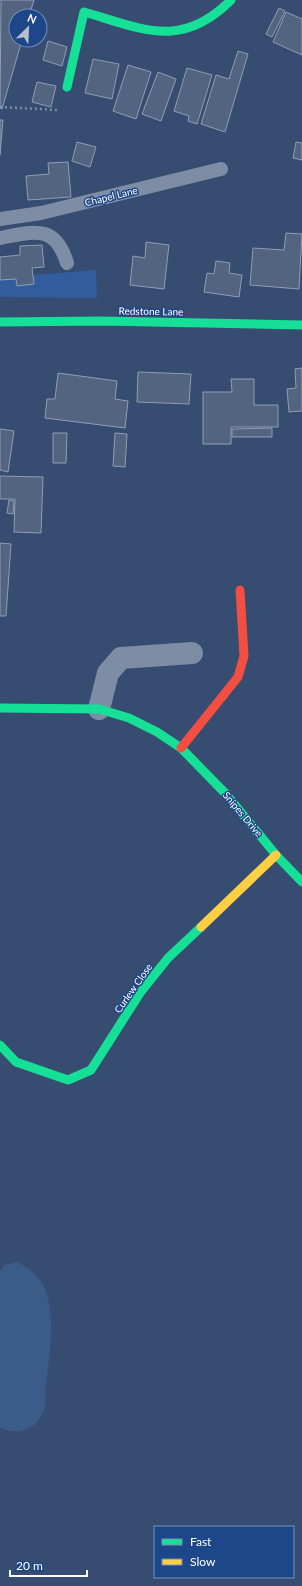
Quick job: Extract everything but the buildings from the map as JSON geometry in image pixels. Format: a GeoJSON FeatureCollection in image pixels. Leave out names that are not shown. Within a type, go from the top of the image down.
{"type":"FeatureCollection","features":[{"type":"Feature","properties":{"kind":"street"},"geometry":{"type":"LineString","coordinates":[[67,87],[84,12],[155,32],[172,33],[203,22],[219,12],[231,0]]}},
{"type":"Feature","properties":{"kind":"street","name":"Redstone Lane"},"geometry":{"type":"LineString","coordinates":[[0,322],[101,321],[302,325]]}},
{"type":"Feature","properties":{"kind":"street"},"geometry":{"type":"LineString","coordinates":[[181,748],[238,677],[244,656],[240,590]]}},
{"type":"Feature","properties":{"kind":"street"},"geometry":{"type":"LineString","coordinates":[[99,709],[108,673],[121,658],[192,653]]}},
{"type":"Feature","properties":{"kind":"street","name":"Snipes Drive"},"geometry":{"type":"LineString","coordinates":[[0,708],[99,709],[129,718],[156,732],[181,748],[226,794],[276,854],[302,882]]}},
{"type":"Feature","properties":{"kind":"street","name":"Curlew Close"},"geometry":{"type":"LineString","coordinates":[[0,1045],[16,1062],[68,1080],[91,1070],[140,993],[168,958],[276,854]]}},
{"type":"Feature","properties":{"kind":"lane","name":"Chapel Lane"},"geometry":{"type":"LineString","coordinates":[[0,219],[41,213],[221,169]]}},
{"type":"Feature","properties":{"kind":"lane"},"geometry":{"type":"LineString","coordinates":[[0,238],[34,232],[46,234],[56,240],[63,249],[67,263]]}},
{"type":"Feature","properties":{"kind":"path"},"geometry":{"type":"LineString","coordinates":[[0,107],[62,110],[67,87]]}},
{"type":"Feature","properties":{"kind":"shaded area"},"geometry":{"type":"Polygon","coordinates":[[[96,270],[97,298],[0,297],[0,280],[16,279],[17,286],[34,284],[33,275],[96,270]]]}},
{"type":"Feature","properties":{"kind":"shaded area"},"geometry":{"type":"Polygon","coordinates":[[[17,1262],[33,1272],[43,1284],[50,1312],[51,1336],[43,1413],[40,1419],[30,1428],[12,1431],[0,1427],[0,1272],[4,1265],[17,1262]]]}},
{"type":"Feature","properties":{"kind":"traffic: fast"},"geometry":{"type":"LineString","coordinates":[[67,87],[84,12],[143,29],[161,31],[178,30],[195,25],[213,16],[231,0]]}},
{"type":"Feature","properties":{"kind":"traffic: fast"},"geometry":{"type":"LineString","coordinates":[[0,322],[101,321],[302,325]]}},
{"type":"Feature","properties":{"kind":"traffic: fast"},"geometry":{"type":"LineString","coordinates":[[0,708],[99,709],[129,718],[157,732],[181,748],[226,794],[276,855],[302,882]]}},
{"type":"Feature","properties":{"kind":"traffic: fast"},"geometry":{"type":"LineString","coordinates":[[0,1045],[16,1062],[68,1080],[91,1070],[140,993],[168,958],[201,927]]}},
{"type":"Feature","properties":{"kind":"traffic: slow"},"geometry":{"type":"LineString","coordinates":[[201,927],[276,855]]}},
{"type":"Feature","properties":{"kind":"traffic: jam"},"geometry":{"type":"LineString","coordinates":[[181,748],[238,677],[244,656],[240,590]]}}]}
